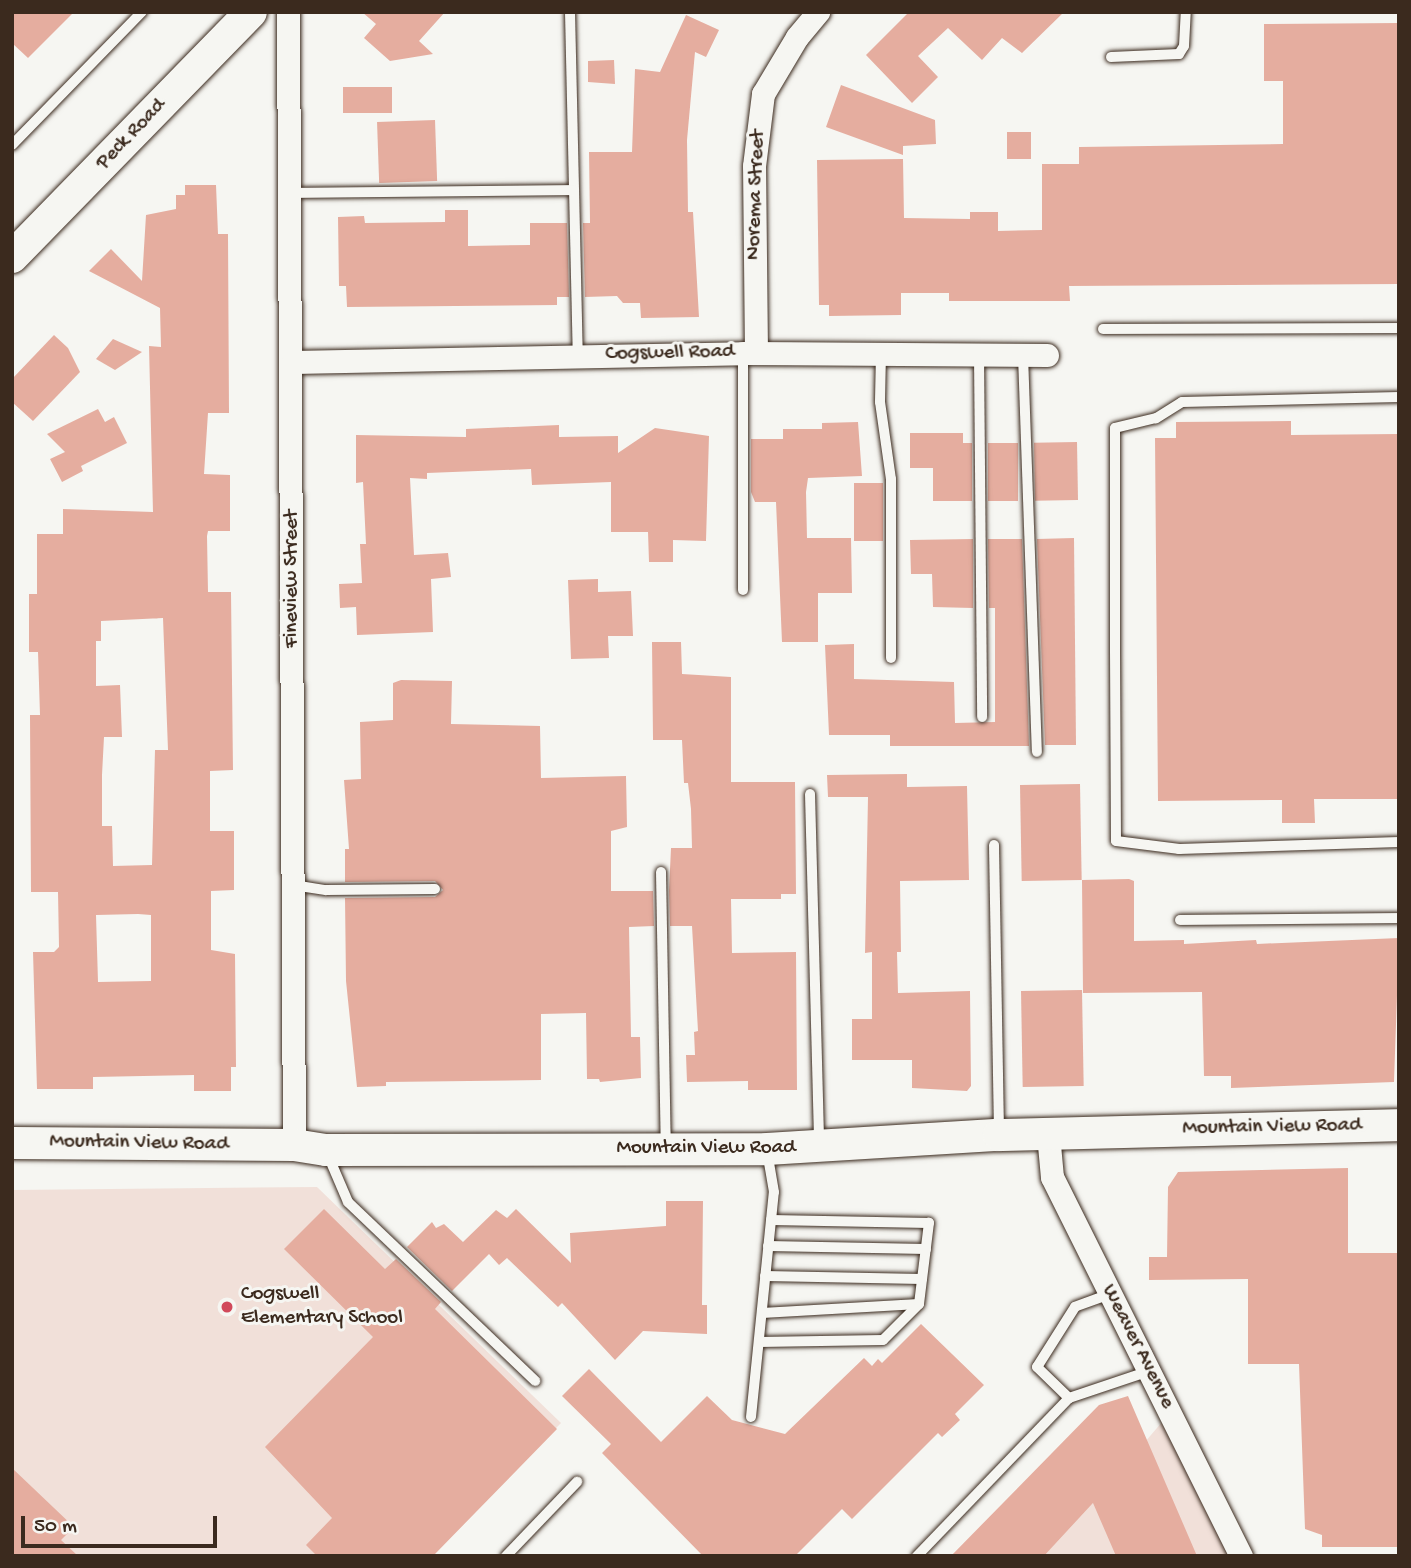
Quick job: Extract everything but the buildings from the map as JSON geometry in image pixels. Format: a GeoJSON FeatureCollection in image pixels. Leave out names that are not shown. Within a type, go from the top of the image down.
{"type":"FeatureCollection","features":[{"type":"Feature","properties":{"kind":"street","name":"Peck Road"},"geometry":{"type":"LineString","coordinates":[[12,257],[251,12]]}},
{"type":"Feature","properties":{"kind":"street","name":"Fineview Street"},"geometry":{"type":"LineString","coordinates":[[288,12],[293,362],[294,1145]]}},
{"type":"Feature","properties":{"kind":"street","name":"Norema Street"},"geometry":{"type":"LineString","coordinates":[[749,353],[754,166],[764,94],[791,46],[818,12]]}},
{"type":"Feature","properties":{"kind":"street","name":"Cogswell Road"},"geometry":{"type":"LineString","coordinates":[[293,362],[749,353],[1047,355]]}},
{"type":"Feature","properties":{"kind":"street","name":"Mountain View Road"},"geometry":{"type":"LineString","coordinates":[[12,1143],[294,1145],[326,1150],[767,1149],[819,1148],[999,1135],[1399,1125]]}},
{"type":"Feature","properties":{"kind":"street","name":"Weaver Avenue"},"geometry":{"type":"LineString","coordinates":[[1048,1134],[1052,1177],[1241,1556]]}},
{"type":"Feature","properties":{"kind":"lane"},"geometry":{"type":"LineString","coordinates":[[12,145],[142,12]]}},
{"type":"Feature","properties":{"kind":"lane"},"geometry":{"type":"LineString","coordinates":[[570,12],[578,355]]}},
{"type":"Feature","properties":{"kind":"lane"},"geometry":{"type":"LineString","coordinates":[[1111,57],[1179,54],[1184,46],[1186,12]]}},
{"type":"Feature","properties":{"kind":"lane"},"geometry":{"type":"LineString","coordinates":[[291,193],[573,190]]}},
{"type":"Feature","properties":{"kind":"lane"},"geometry":{"type":"LineString","coordinates":[[1103,329],[1399,328]]}},
{"type":"Feature","properties":{"kind":"lane"},"geometry":{"type":"LineString","coordinates":[[743,590],[749,353]]}},
{"type":"Feature","properties":{"kind":"lane"},"geometry":{"type":"LineString","coordinates":[[881,353],[880,402],[891,479],[891,658]]}},
{"type":"Feature","properties":{"kind":"lane"},"geometry":{"type":"LineString","coordinates":[[979,354],[982,717]]}},
{"type":"Feature","properties":{"kind":"lane"},"geometry":{"type":"LineString","coordinates":[[1023,355],[1037,752]]}},
{"type":"Feature","properties":{"kind":"lane"},"geometry":{"type":"LineString","coordinates":[[1399,397],[1182,402],[1156,418],[1115,428],[1116,841],[1179,849],[1399,842]]}},
{"type":"Feature","properties":{"kind":"lane"},"geometry":{"type":"LineString","coordinates":[[810,794],[819,1148]]}},
{"type":"Feature","properties":{"kind":"lane"},"geometry":{"type":"LineString","coordinates":[[994,845],[999,1135]]}},
{"type":"Feature","properties":{"kind":"lane"},"geometry":{"type":"LineString","coordinates":[[661,872],[667,1150]]}},
{"type":"Feature","properties":{"kind":"lane"},"geometry":{"type":"LineString","coordinates":[[293,885],[326,890],[435,889]]}},
{"type":"Feature","properties":{"kind":"lane"},"geometry":{"type":"LineString","coordinates":[[1180,920],[1399,918]]}},
{"type":"Feature","properties":{"kind":"lane"},"geometry":{"type":"LineString","coordinates":[[751,1418],[774,1192],[767,1149]]}},
{"type":"Feature","properties":{"kind":"lane"},"geometry":{"type":"LineString","coordinates":[[326,1150],[348,1202],[535,1381]]}},
{"type":"Feature","properties":{"kind":"lane"},"geometry":{"type":"LineString","coordinates":[[759,1342],[883,1340],[919,1304],[929,1223],[771,1220]]}},
{"type":"Feature","properties":{"kind":"lane"},"geometry":{"type":"LineString","coordinates":[[768,1246],[926,1249]]}},
{"type":"Feature","properties":{"kind":"lane"},"geometry":{"type":"LineString","coordinates":[[765,1276],[922,1279]]}},
{"type":"Feature","properties":{"kind":"lane"},"geometry":{"type":"LineString","coordinates":[[1069,1398],[1037,1367],[1075,1307],[1110,1294]]}},
{"type":"Feature","properties":{"kind":"lane"},"geometry":{"type":"LineString","coordinates":[[762,1313],[919,1304]]}},
{"type":"Feature","properties":{"kind":"lane"},"geometry":{"type":"LineString","coordinates":[[918,1556],[1069,1398],[1149,1371]]}},
{"type":"Feature","properties":{"kind":"lane"},"geometry":{"type":"LineString","coordinates":[[506,1556],[577,1482]]}},
{"type":"Feature","properties":{"kind":"shaded area","name":"Cogswell Elementary School"},"geometry":{"type":"Polygon","coordinates":[[[317,1187],[561,1423],[433,1556],[12,1556],[12,1190],[317,1187]]]}},
{"type":"Feature","properties":{"kind":"shaded area"},"geometry":{"type":"Polygon","coordinates":[[[1168,1415],[1236,1556],[1044,1556],[1093,1503],[1168,1415]]]}},
{"type":"Feature","properties":{"kind":"place","name":"Cogswell Elementary School"},"geometry":{"type":"Point","coordinates":[227,1307]}}]}
